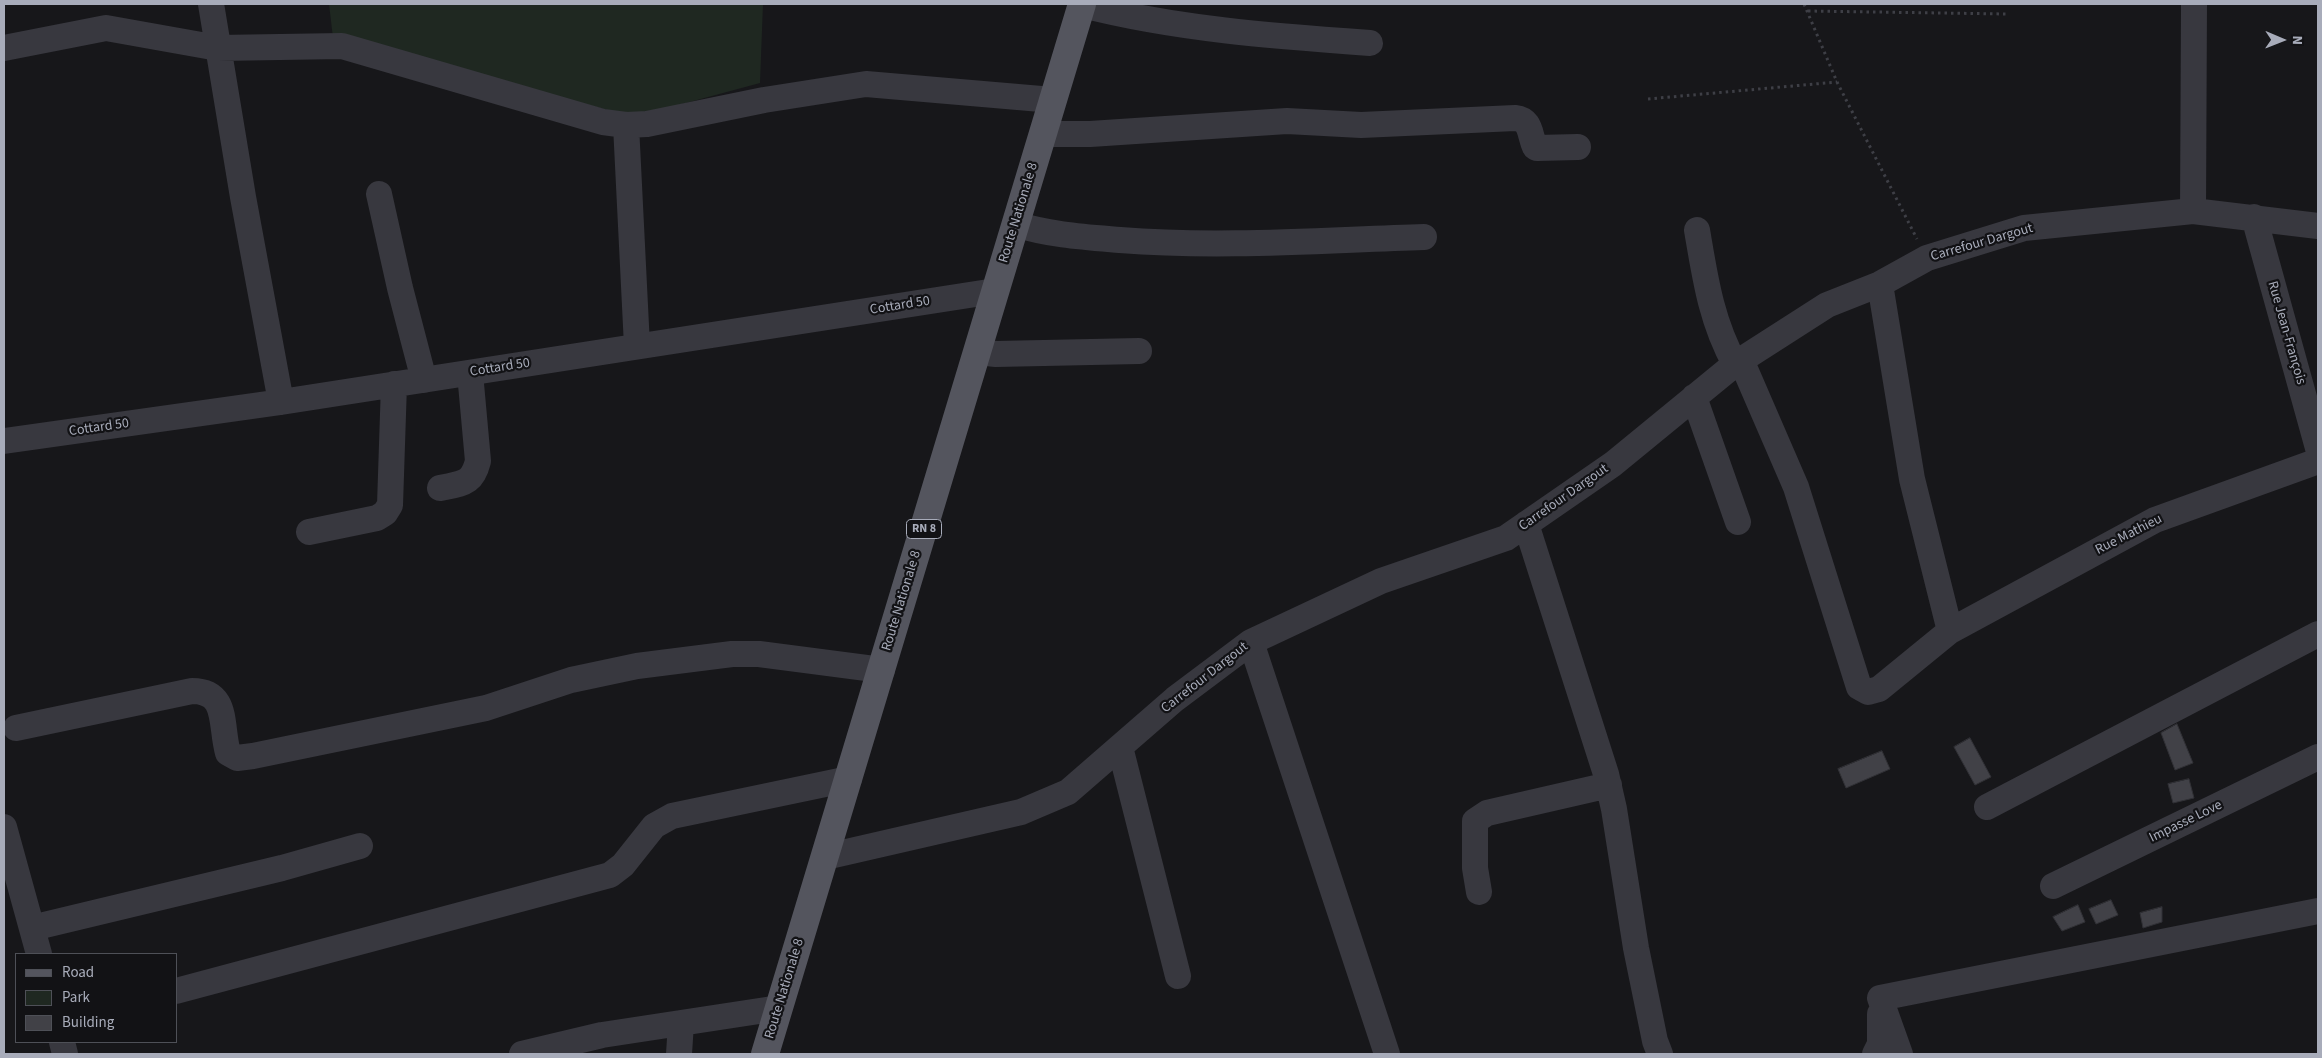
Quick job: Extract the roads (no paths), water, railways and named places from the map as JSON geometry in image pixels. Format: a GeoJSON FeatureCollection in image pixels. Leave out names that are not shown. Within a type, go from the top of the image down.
{"type":"FeatureCollection","features":[{"type":"Feature","properties":{"kind":"main road","name":"Route Nationale 8"},"geometry":{"type":"LineString","coordinates":[[765,1054],[1082,4]]}},
{"type":"Feature","properties":{"kind":"street"},"geometry":{"type":"LineString","coordinates":[[211,4],[281,402]]}},
{"type":"Feature","properties":{"kind":"street"},"geometry":{"type":"LineString","coordinates":[[1082,4],[1130,17],[1194,26],[1370,43]]}},
{"type":"Feature","properties":{"kind":"street"},"geometry":{"type":"LineString","coordinates":[[2193,211],[2194,4]]}},
{"type":"Feature","properties":{"kind":"street"},"geometry":{"type":"LineString","coordinates":[[4,48],[106,28],[218,48],[342,46],[603,122],[626,126],[647,124],[764,100],[866,84],[1053,100]]}},
{"type":"Feature","properties":{"kind":"street"},"geometry":{"type":"LineString","coordinates":[[1043,134],[1090,134],[1287,122],[1361,125],[1515,118],[1526,121],[1530,126],[1534,147],[1542,149],[1578,147]]}},
{"type":"Feature","properties":{"kind":"street"},"geometry":{"type":"LineString","coordinates":[[626,126],[637,346]]}},
{"type":"Feature","properties":{"kind":"street"},"geometry":{"type":"LineString","coordinates":[[380,194],[400,288],[424,380]]}},
{"type":"Feature","properties":{"kind":"street","name":"Carrefour Dargout"},"geometry":{"type":"LineString","coordinates":[[825,857],[1021,812],[1068,792],[1175,699],[1250,642],[1381,581],[1506,538],[1613,464],[1738,362],[1827,305],[1880,284],[1926,258],[2024,228],[2193,211],[2318,226]]}},
{"type":"Feature","properties":{"kind":"street","name":"Rue Jean-François"},"geometry":{"type":"LineString","coordinates":[[2254,218],[2318,448]]}},
{"type":"Feature","properties":{"kind":"street"},"geometry":{"type":"LineString","coordinates":[[1015,224],[1042,233],[1166,243],[1424,237]]}},
{"type":"Feature","properties":{"kind":"street","name":"Rue Mathieu"},"geometry":{"type":"LineString","coordinates":[[1697,230],[1714,318],[1721,339],[1738,362],[1796,486],[1860,687],[1868,692],[1879,689],[1950,631],[2155,520],[2318,461]]}},
{"type":"Feature","properties":{"kind":"street"},"geometry":{"type":"LineString","coordinates":[[1880,284],[1912,479],[1950,631]]}},
{"type":"Feature","properties":{"kind":"street","name":"Cottard 50"},"geometry":{"type":"LineString","coordinates":[[4,441],[281,402],[995,291]]}},
{"type":"Feature","properties":{"kind":"street"},"geometry":{"type":"LineString","coordinates":[[977,352],[996,354],[1139,351]]}},
{"type":"Feature","properties":{"kind":"street"},"geometry":{"type":"LineString","coordinates":[[440,488],[465,483],[475,475],[478,461],[470,373]]}},
{"type":"Feature","properties":{"kind":"street"},"geometry":{"type":"LineString","coordinates":[[309,532],[377,518],[386,513],[390,505],[394,384]]}},
{"type":"Feature","properties":{"kind":"street"},"geometry":{"type":"LineString","coordinates":[[1694,397],[1738,522]]}},
{"type":"Feature","properties":{"kind":"street"},"geometry":{"type":"LineString","coordinates":[[1526,524],[1609,785],[1636,948],[1655,1041],[1660,1054]]}},
{"type":"Feature","properties":{"kind":"street"},"geometry":{"type":"LineString","coordinates":[[1987,807],[2318,634]]}},
{"type":"Feature","properties":{"kind":"street"},"geometry":{"type":"LineString","coordinates":[[1250,642],[1387,1054]]}},
{"type":"Feature","properties":{"kind":"street"},"geometry":{"type":"LineString","coordinates":[[16,728],[192,691],[206,691],[214,696],[219,705],[228,752],[238,758],[486,708],[571,680],[637,666],[732,654],[760,654],[882,670]]}},
{"type":"Feature","properties":{"kind":"street"},"geometry":{"type":"LineString","coordinates":[[1120,747],[1178,976]]}},
{"type":"Feature","properties":{"kind":"street","name":"Impasse Love"},"geometry":{"type":"LineString","coordinates":[[2053,886],[2318,757]]}},
{"type":"Feature","properties":{"kind":"street"},"geometry":{"type":"LineString","coordinates":[[178,990],[610,875],[623,865],[654,826],[672,816],[849,779]]}},
{"type":"Feature","properties":{"kind":"street"},"geometry":{"type":"LineString","coordinates":[[1479,892],[1475,868],[1475,821],[1487,813],[1609,785]]}},
{"type":"Feature","properties":{"kind":"street"},"geometry":{"type":"LineString","coordinates":[[4,831],[39,953]]}},
{"type":"Feature","properties":{"kind":"street"},"geometry":{"type":"LineString","coordinates":[[32,928],[282,868],[360,846]]}},
{"type":"Feature","properties":{"kind":"street"},"geometry":{"type":"LineString","coordinates":[[1880,998],[2318,911]]}},
{"type":"Feature","properties":{"kind":"street"},"geometry":{"type":"LineString","coordinates":[[1875,1054],[1880,1044],[1880,998]]}},
{"type":"Feature","properties":{"kind":"street"},"geometry":{"type":"LineString","coordinates":[[1880,998],[1900,1054]]}},
{"type":"Feature","properties":{"kind":"street"},"geometry":{"type":"LineString","coordinates":[[522,1054],[534,1050],[611,1044],[681,1023],[779,1008]]}},
{"type":"Feature","properties":{"kind":"street"},"geometry":{"type":"LineString","coordinates":[[678,1054],[681,1023]]}}]}
